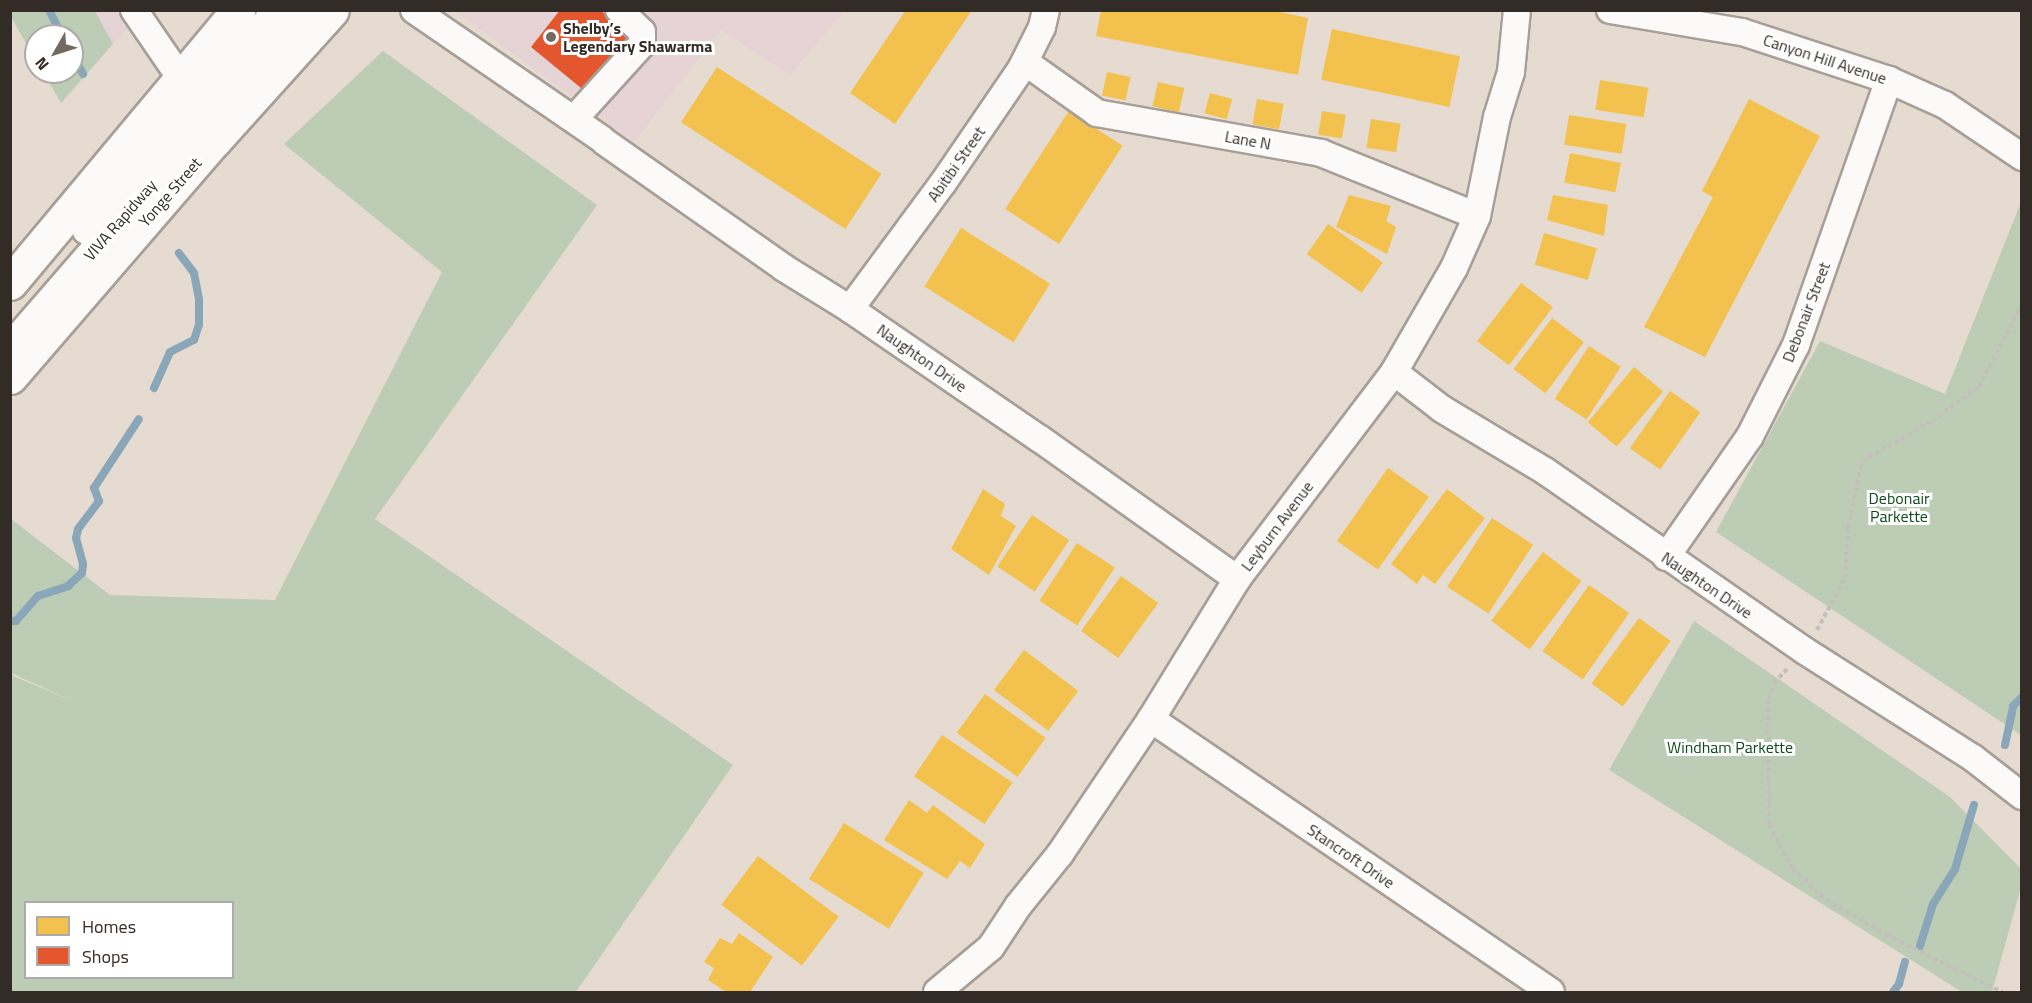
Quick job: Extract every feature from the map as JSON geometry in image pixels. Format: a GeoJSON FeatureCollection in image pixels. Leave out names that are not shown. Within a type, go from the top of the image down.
{"type":"FeatureCollection","features":[{"type":"Feature","properties":{"kind":"main road"},"geometry":{"type":"LineString","coordinates":[[10,283],[182,80],[238,10]]}},
{"type":"Feature","properties":{"kind":"main road","name":"Yonge Street"},"geometry":{"type":"LineString","coordinates":[[10,377],[214,141],[333,10]]}},
{"type":"Feature","properties":{"kind":"street"},"geometry":{"type":"LineString","coordinates":[[134,10],[182,80]]}},
{"type":"Feature","properties":{"kind":"street","name":"VIVA Rapidway"},"geometry":{"type":"LineString","coordinates":[[10,320],[276,10]]}},
{"type":"Feature","properties":{"kind":"street","name":"VIVA Rapidway"},"geometry":{"type":"LineString","coordinates":[[10,346],[290,24],[298,10]]}},
{"type":"Feature","properties":{"kind":"street","name":"Naughton Drive"},"geometry":{"type":"LineString","coordinates":[[414,10],[468,50],[574,119],[784,268],[850,309],[1237,579]]}},
{"type":"Feature","properties":{"kind":"street"},"geometry":{"type":"LineString","coordinates":[[574,119],[642,44],[642,32],[619,10]]}},
{"type":"Feature","properties":{"kind":"street","name":"Abitibi Street"},"geometry":{"type":"LineString","coordinates":[[850,309],[943,183],[1024,62],[1042,27],[1046,10]]}},
{"type":"Feature","properties":{"kind":"street","name":"Leyburn Avenue"},"geometry":{"type":"LineString","coordinates":[[937,993],[991,947],[1018,906],[1060,854],[1151,719],[1237,579],[1394,372],[1454,268],[1477,216],[1497,117],[1511,72],[1517,10]]}},
{"type":"Feature","properties":{"kind":"street","name":"Canyon Hill Avenue"},"geometry":{"type":"LineString","coordinates":[[1610,10],[1742,32],[1890,80],[1945,105],[2022,157]]}},
{"type":"Feature","properties":{"kind":"street","name":"Lane N"},"geometry":{"type":"LineString","coordinates":[[1024,62],[1097,113],[1321,153],[1477,216]]}},
{"type":"Feature","properties":{"kind":"street","name":"Debonair Street"},"geometry":{"type":"LineString","coordinates":[[1666,557],[1750,436],[1796,345],[1890,80]]}},
{"type":"Feature","properties":{"kind":"street","name":"Naughton Drive"},"geometry":{"type":"LineString","coordinates":[[1394,372],[1442,409],[1545,471],[1666,557],[1805,651],[1973,758],[2022,796]]}},
{"type":"Feature","properties":{"kind":"street","name":"Stancroft Drive"},"geometry":{"type":"LineString","coordinates":[[1151,719],[1551,993]]}},
{"type":"Feature","properties":{"kind":"shaded area"},"geometry":{"type":"Polygon","coordinates":[[[95,11],[144,11],[113,44],[95,11]]]}},
{"type":"Feature","properties":{"kind":"shaded area"},"geometry":{"type":"Polygon","coordinates":[[[455,11],[844,11],[790,75],[721,30],[634,142],[455,11]]]}},
{"type":"Feature","properties":{"kind":"green space"},"geometry":{"type":"Polygon","coordinates":[[[10,11],[95,11],[113,44],[84,77],[84,24],[24,24],[24,40],[10,11]]]}},
{"type":"Feature","properties":{"kind":"green space"},"geometry":{"type":"Polygon","coordinates":[[[383,51],[597,205],[375,519],[733,765],[576,992],[11,992],[11,675],[73,701],[11,673],[11,519],[110,595],[275,600],[442,272],[284,144],[383,51]]]}},
{"type":"Feature","properties":{"kind":"green space"},"geometry":{"type":"Polygon","coordinates":[[[50,84],[78,84],[61,103],[50,84]]]}},
{"type":"Feature","properties":{"kind":"green space","name":"Debonair Parkette"},"geometry":{"type":"Polygon","coordinates":[[[2021,202],[2021,735],[1716,532],[1820,341],[1945,394],[2021,202]]]}},
{"type":"Feature","properties":{"kind":"green space","name":"Windham Parkette"},"geometry":{"type":"Polygon","coordinates":[[[1694,621],[1950,797],[2021,869],[2021,887],[1992,992],[1962,992],[1609,770],[1694,621]]]}},
{"type":"Feature","properties":{"kind":"building: Homes"},"geometry":{"type":"Polygon","coordinates":[[[906,10],[972,10],[895,124],[850,93],[906,10]]]}},
{"type":"Feature","properties":{"kind":"building: Homes"},"geometry":{"type":"Polygon","coordinates":[[[1101,10],[1271,10],[1308,18],[1298,75],[1096,36],[1101,10]]]}},
{"type":"Feature","properties":{"kind":"building: Homes"},"geometry":{"type":"Polygon","coordinates":[[[1332,29],[1460,56],[1449,107],[1321,80],[1332,29]]]}},
{"type":"Feature","properties":{"kind":"building: Homes"},"geometry":{"type":"Polygon","coordinates":[[[717,67],[881,174],[845,229],[681,122],[717,67]]]}},
{"type":"Feature","properties":{"kind":"building: Homes"},"geometry":{"type":"Polygon","coordinates":[[[1107,72],[1130,77],[1125,100],[1102,95],[1107,72]]]}},
{"type":"Feature","properties":{"kind":"building: Homes"},"geometry":{"type":"Polygon","coordinates":[[[1600,80],[1648,88],[1644,117],[1595,110],[1600,80]]]}},
{"type":"Feature","properties":{"kind":"building: Homes"},"geometry":{"type":"Polygon","coordinates":[[[1158,82],[1184,88],[1179,112],[1152,106],[1158,82]]]}},
{"type":"Feature","properties":{"kind":"building: Homes"},"geometry":{"type":"Polygon","coordinates":[[[1210,93],[1232,99],[1227,119],[1205,113],[1210,93]]]}},
{"type":"Feature","properties":{"kind":"building: Homes"},"geometry":{"type":"Polygon","coordinates":[[[1257,99],[1284,104],[1279,129],[1252,125],[1257,99]]]}},
{"type":"Feature","properties":{"kind":"building: Homes"},"geometry":{"type":"Polygon","coordinates":[[[1749,99],[1820,136],[1705,357],[1644,327],[1713,197],[1702,191],[1749,99]]]}},
{"type":"Feature","properties":{"kind":"building: Homes"},"geometry":{"type":"Polygon","coordinates":[[[1069,111],[1123,146],[1059,244],[1005,209],[1069,111]]]}},
{"type":"Feature","properties":{"kind":"building: Homes"},"geometry":{"type":"Polygon","coordinates":[[[1322,111],[1346,115],[1342,138],[1318,135],[1322,111]]]}},
{"type":"Feature","properties":{"kind":"building: Homes"},"geometry":{"type":"Polygon","coordinates":[[[1569,115],[1626,124],[1622,154],[1564,145],[1569,115]]]}},
{"type":"Feature","properties":{"kind":"building: Homes"},"geometry":{"type":"Polygon","coordinates":[[[1371,119],[1401,124],[1396,152],[1366,148],[1371,119]]]}},
{"type":"Feature","properties":{"kind":"building: Homes"},"geometry":{"type":"Polygon","coordinates":[[[1570,153],[1621,163],[1615,192],[1564,182],[1570,153]]]}},
{"type":"Feature","properties":{"kind":"building: Homes"},"geometry":{"type":"Polygon","coordinates":[[[1349,195],[1391,206],[1386,221],[1396,227],[1387,254],[1336,227],[1349,195]]]}},
{"type":"Feature","properties":{"kind":"building: Homes"},"geometry":{"type":"Polygon","coordinates":[[[1553,195],[1608,205],[1604,236],[1547,220],[1553,195]]]}},
{"type":"Feature","properties":{"kind":"building: Homes"},"geometry":{"type":"Polygon","coordinates":[[[1328,224],[1383,262],[1362,293],[1307,254],[1328,224]]]}},
{"type":"Feature","properties":{"kind":"building: Homes"},"geometry":{"type":"Polygon","coordinates":[[[961,228],[1050,284],[1013,342],[924,287],[961,228]]]}},
{"type":"Feature","properties":{"kind":"building: Homes"},"geometry":{"type":"Polygon","coordinates":[[[1544,233],[1597,248],[1588,280],[1535,265],[1544,233]]]}},
{"type":"Feature","properties":{"kind":"building: Homes"},"geometry":{"type":"Polygon","coordinates":[[[1521,283],[1553,307],[1509,365],[1477,341],[1521,283]]]}},
{"type":"Feature","properties":{"kind":"building: Homes"},"geometry":{"type":"Polygon","coordinates":[[[1552,318],[1584,342],[1545,393],[1513,369],[1552,318]]]}},
{"type":"Feature","properties":{"kind":"building: Homes"},"geometry":{"type":"Polygon","coordinates":[[[1589,346],[1621,367],[1587,420],[1555,399],[1589,346]]]}},
{"type":"Feature","properties":{"kind":"building: Homes"},"geometry":{"type":"Polygon","coordinates":[[[1634,367],[1663,391],[1617,447],[1588,422],[1634,367]]]}},
{"type":"Feature","properties":{"kind":"building: Homes"},"geometry":{"type":"Polygon","coordinates":[[[1670,391],[1700,412],[1660,470],[1630,448],[1670,391]]]}},
{"type":"Feature","properties":{"kind":"building: Homes"},"geometry":{"type":"Polygon","coordinates":[[[1388,468],[1429,497],[1378,570],[1337,541],[1388,468]]]}},
{"type":"Feature","properties":{"kind":"building: Homes"},"geometry":{"type":"Polygon","coordinates":[[[983,489],[1005,504],[1001,516],[1016,526],[989,575],[951,549],[983,489]]]}},
{"type":"Feature","properties":{"kind":"building: Homes"},"geometry":{"type":"Polygon","coordinates":[[[1447,489],[1485,518],[1435,584],[1423,575],[1417,584],[1391,564],[1447,489]]]}},
{"type":"Feature","properties":{"kind":"building: Homes"},"geometry":{"type":"Polygon","coordinates":[[[1032,515],[1069,540],[1035,592],[997,566],[1032,515]]]}},
{"type":"Feature","properties":{"kind":"building: Homes"},"geometry":{"type":"Polygon","coordinates":[[[1492,518],[1533,545],[1488,613],[1447,587],[1492,518]]]}},
{"type":"Feature","properties":{"kind":"building: Homes"},"geometry":{"type":"Polygon","coordinates":[[[1077,543],[1115,568],[1077,625],[1039,601],[1077,543]]]}},
{"type":"Feature","properties":{"kind":"building: Homes"},"geometry":{"type":"Polygon","coordinates":[[[1543,552],[1581,581],[1530,650],[1491,621],[1543,552]]]}},
{"type":"Feature","properties":{"kind":"building: Homes"},"geometry":{"type":"Polygon","coordinates":[[[1121,576],[1158,603],[1118,658],[1081,631],[1121,576]]]}},
{"type":"Feature","properties":{"kind":"building: Homes"},"geometry":{"type":"Polygon","coordinates":[[[1589,585],[1629,613],[1583,679],[1543,651],[1589,585]]]}},
{"type":"Feature","properties":{"kind":"building: Homes"},"geometry":{"type":"Polygon","coordinates":[[[1639,618],[1671,641],[1623,706],[1591,684],[1639,618]]]}},
{"type":"Feature","properties":{"kind":"building: Homes"},"geometry":{"type":"Polygon","coordinates":[[[1024,650],[1078,691],[1048,731],[994,690],[1024,650]]]}},
{"type":"Feature","properties":{"kind":"building: Homes"},"geometry":{"type":"Polygon","coordinates":[[[985,694],[1046,738],[1017,777],[957,733],[985,694]]]}},
{"type":"Feature","properties":{"kind":"building: Homes"},"geometry":{"type":"Polygon","coordinates":[[[942,735],[1012,783],[985,824],[914,776],[942,735]]]}},
{"type":"Feature","properties":{"kind":"building: Homes"},"geometry":{"type":"Polygon","coordinates":[[[909,800],[927,813],[933,805],[985,844],[970,868],[960,861],[947,879],[884,840],[909,800]]]}},
{"type":"Feature","properties":{"kind":"building: Homes"},"geometry":{"type":"Polygon","coordinates":[[[844,823],[924,873],[889,929],[809,879],[844,823]]]}},
{"type":"Feature","properties":{"kind":"building: Homes"},"geometry":{"type":"Polygon","coordinates":[[[758,856],[839,917],[802,966],[721,905],[758,856]]]}},
{"type":"Feature","properties":{"kind":"building: Homes"},"geometry":{"type":"Polygon","coordinates":[[[739,933],[773,957],[750,992],[726,992],[708,980],[714,968],[704,962],[720,938],[732,944],[739,933]]]}},
{"type":"Feature","properties":{"kind":"building: Shops"},"geometry":{"type":"Polygon","coordinates":[[[560,10],[600,10],[637,41],[592,97],[531,47],[560,10]]]}},
{"type":"Feature","properties":{"kind":"waterway"},"geometry":{"type":"LineString","coordinates":[[49,10],[56,24]]}},
{"type":"Feature","properties":{"kind":"waterway"},"geometry":{"type":"LineString","coordinates":[[154,388],[170,352],[194,340],[199,325],[199,299],[194,273],[179,253]]}},
{"type":"Feature","properties":{"kind":"waterway"},"geometry":{"type":"LineString","coordinates":[[10,621],[16,621],[38,596],[68,586],[82,573],[83,564],[76,538],[78,529],[99,501],[94,488],[139,419]]}},
{"type":"Feature","properties":{"kind":"waterway"},"geometry":{"type":"LineString","coordinates":[[2005,745],[2013,706],[2022,697]]}},
{"type":"Feature","properties":{"kind":"waterway"},"geometry":{"type":"LineString","coordinates":[[1920,946],[1933,904],[1955,869],[1974,805]]}},
{"type":"Feature","properties":{"kind":"waterway"},"geometry":{"type":"LineString","coordinates":[[1893,992],[1899,984],[1905,962]]}},
{"type":"Feature","properties":{"kind":"place","name":"Shelby’s Legendary Shawarma"},"geometry":{"type":"Point","coordinates":[551,37]}}]}
